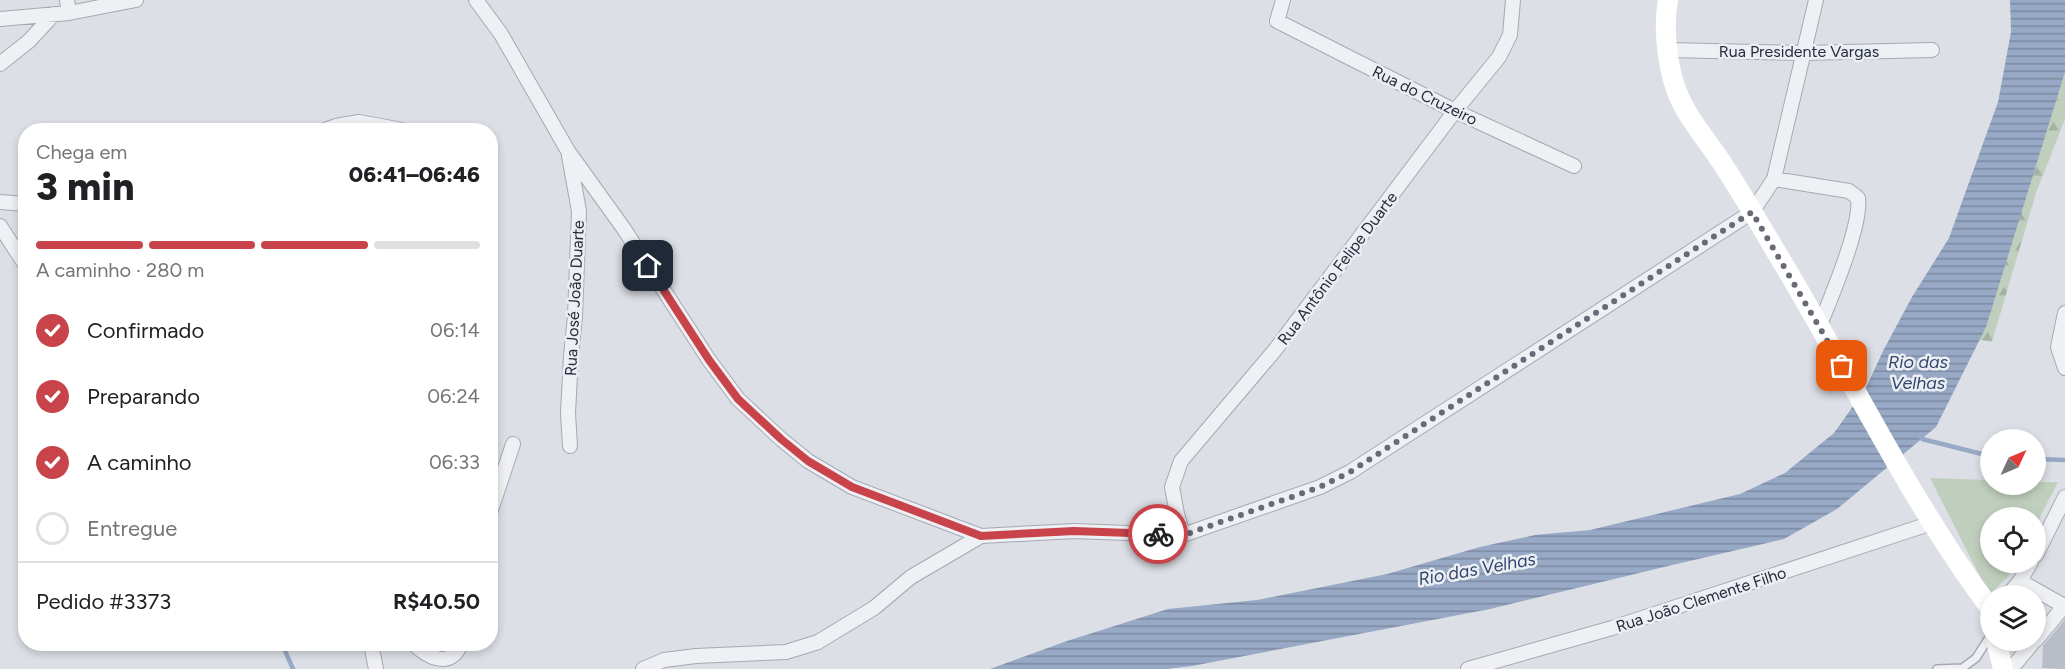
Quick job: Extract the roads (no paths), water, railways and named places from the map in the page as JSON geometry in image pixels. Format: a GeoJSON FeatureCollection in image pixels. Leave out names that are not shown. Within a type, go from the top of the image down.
{"type":"FeatureCollection","features":[{"type":"Feature","properties":{"kind":"main road"},"geometry":{"type":"LineString","coordinates":[[1668,0],[1666,50],[1673,80],[1682,103],[1725,166],[1820,325],[1932,523],[1980,594]]}},
{"type":"Feature","properties":{"kind":"main road"},"geometry":{"type":"LineString","coordinates":[[1999,651],[2003,669]]}},
{"type":"Feature","properties":{"kind":"street"},"geometry":{"type":"LineString","coordinates":[[0,64],[29,41],[54,15],[68,7],[136,0]]}},
{"type":"Feature","properties":{"kind":"street","name":"Rua José João Duarte"},"geometry":{"type":"LineString","coordinates":[[476,0],[501,34],[568,151],[624,228],[709,360],[738,399],[808,461],[852,487],[981,536]]}},
{"type":"Feature","properties":{"kind":"street","name":"Rua do Cruzeiro"},"geometry":{"type":"LineString","coordinates":[[1283,0],[1277,21],[1455,111],[1574,166]]}},
{"type":"Feature","properties":{"kind":"street","name":"Rua Antônio Felipe Duarte"},"geometry":{"type":"LineString","coordinates":[[1184,535],[1172,487],[1181,461],[1275,350],[1455,111],[1499,57],[1508,40],[1513,0]]}},
{"type":"Feature","properties":{"kind":"street"},"geometry":{"type":"LineString","coordinates":[[643,669],[664,660],[696,656],[786,652],[818,642],[874,608],[911,577],[981,536],[1074,531],[1184,535],[1320,487],[1350,472],[1752,212],[1774,179],[1816,0]]}},
{"type":"Feature","properties":{"kind":"street"},"geometry":{"type":"LineString","coordinates":[[0,19],[54,15]]}},
{"type":"Feature","properties":{"kind":"street","name":"Rua Presidente Vargas"},"geometry":{"type":"LineString","coordinates":[[1666,50],[1803,53],[1932,50]]}},
{"type":"Feature","properties":{"kind":"street","name":"Rua José João Duarte"},"geometry":{"type":"LineString","coordinates":[[568,151],[579,212],[576,316],[568,413],[570,446]]}},
{"type":"Feature","properties":{"kind":"street"},"geometry":{"type":"LineString","coordinates":[[1774,179],[1849,191],[1858,198],[1859,209],[1846,255],[1820,325]]}},
{"type":"Feature","properties":{"kind":"street"},"geometry":{"type":"LineString","coordinates":[[0,202],[18,203]]}},
{"type":"Feature","properties":{"kind":"street"},"geometry":{"type":"LineString","coordinates":[[0,226],[18,254]]}},
{"type":"Feature","properties":{"kind":"street"},"geometry":{"type":"LineString","coordinates":[[2065,314],[2058,347],[2065,368]]}},
{"type":"Feature","properties":{"kind":"street"},"geometry":{"type":"LineString","coordinates":[[498,489],[513,444]]}},
{"type":"Feature","properties":{"kind":"street"},"geometry":{"type":"LineString","coordinates":[[2046,535],[2065,497]]}},
{"type":"Feature","properties":{"kind":"street","name":"Rua João Clemente Filho"},"geometry":{"type":"LineString","coordinates":[[1468,669],[1612,628],[1932,523]]}},
{"type":"Feature","properties":{"kind":"street"},"geometry":{"type":"LineString","coordinates":[[2017,585],[2025,573]]}},
{"type":"Feature","properties":{"kind":"street"},"geometry":{"type":"LineString","coordinates":[[2020,581],[2065,605],[2046,627]]}},
{"type":"Feature","properties":{"kind":"street"},"geometry":{"type":"LineString","coordinates":[[372,651],[376,669]]}},
{"type":"Feature","properties":{"kind":"street"},"geometry":{"type":"LineString","coordinates":[[421,651],[432,658],[442,659],[457,651]]}},
{"type":"Feature","properties":{"kind":"street"},"geometry":{"type":"LineString","coordinates":[[2012,669],[2026,651]]}},
{"type":"Feature","properties":{"kind":"lane"},"geometry":{"type":"LineString","coordinates":[[1937,669],[1962,668],[1976,658],[1980,651]]}},
{"type":"Feature","properties":{"kind":"water","name":"Rio das Velhas"},"geometry":{"type":"Polygon","coordinates":[[[2010,0],[2065,0],[2065,72],[1986,327],[1936,427],[1837,509],[1784,539],[1490,609],[1192,666],[1167,669],[990,669],[1067,641],[1168,609],[1257,600],[1387,574],[1480,547],[1535,535],[1590,530],[1740,494],[1785,473],[1834,433],[1866,388],[1912,297],[1949,238],[1998,102],[2011,32],[2010,0]]]}},
{"type":"Feature","properties":{"kind":"waterway"},"geometry":{"type":"LineString","coordinates":[[1919,435],[1922,439],[1980,454]]}},
{"type":"Feature","properties":{"kind":"waterway"},"geometry":{"type":"LineString","coordinates":[[2046,459],[2065,460]]}},
{"type":"Feature","properties":{"kind":"waterway"},"geometry":{"type":"LineString","coordinates":[[285,651],[293,669]]}}]}
